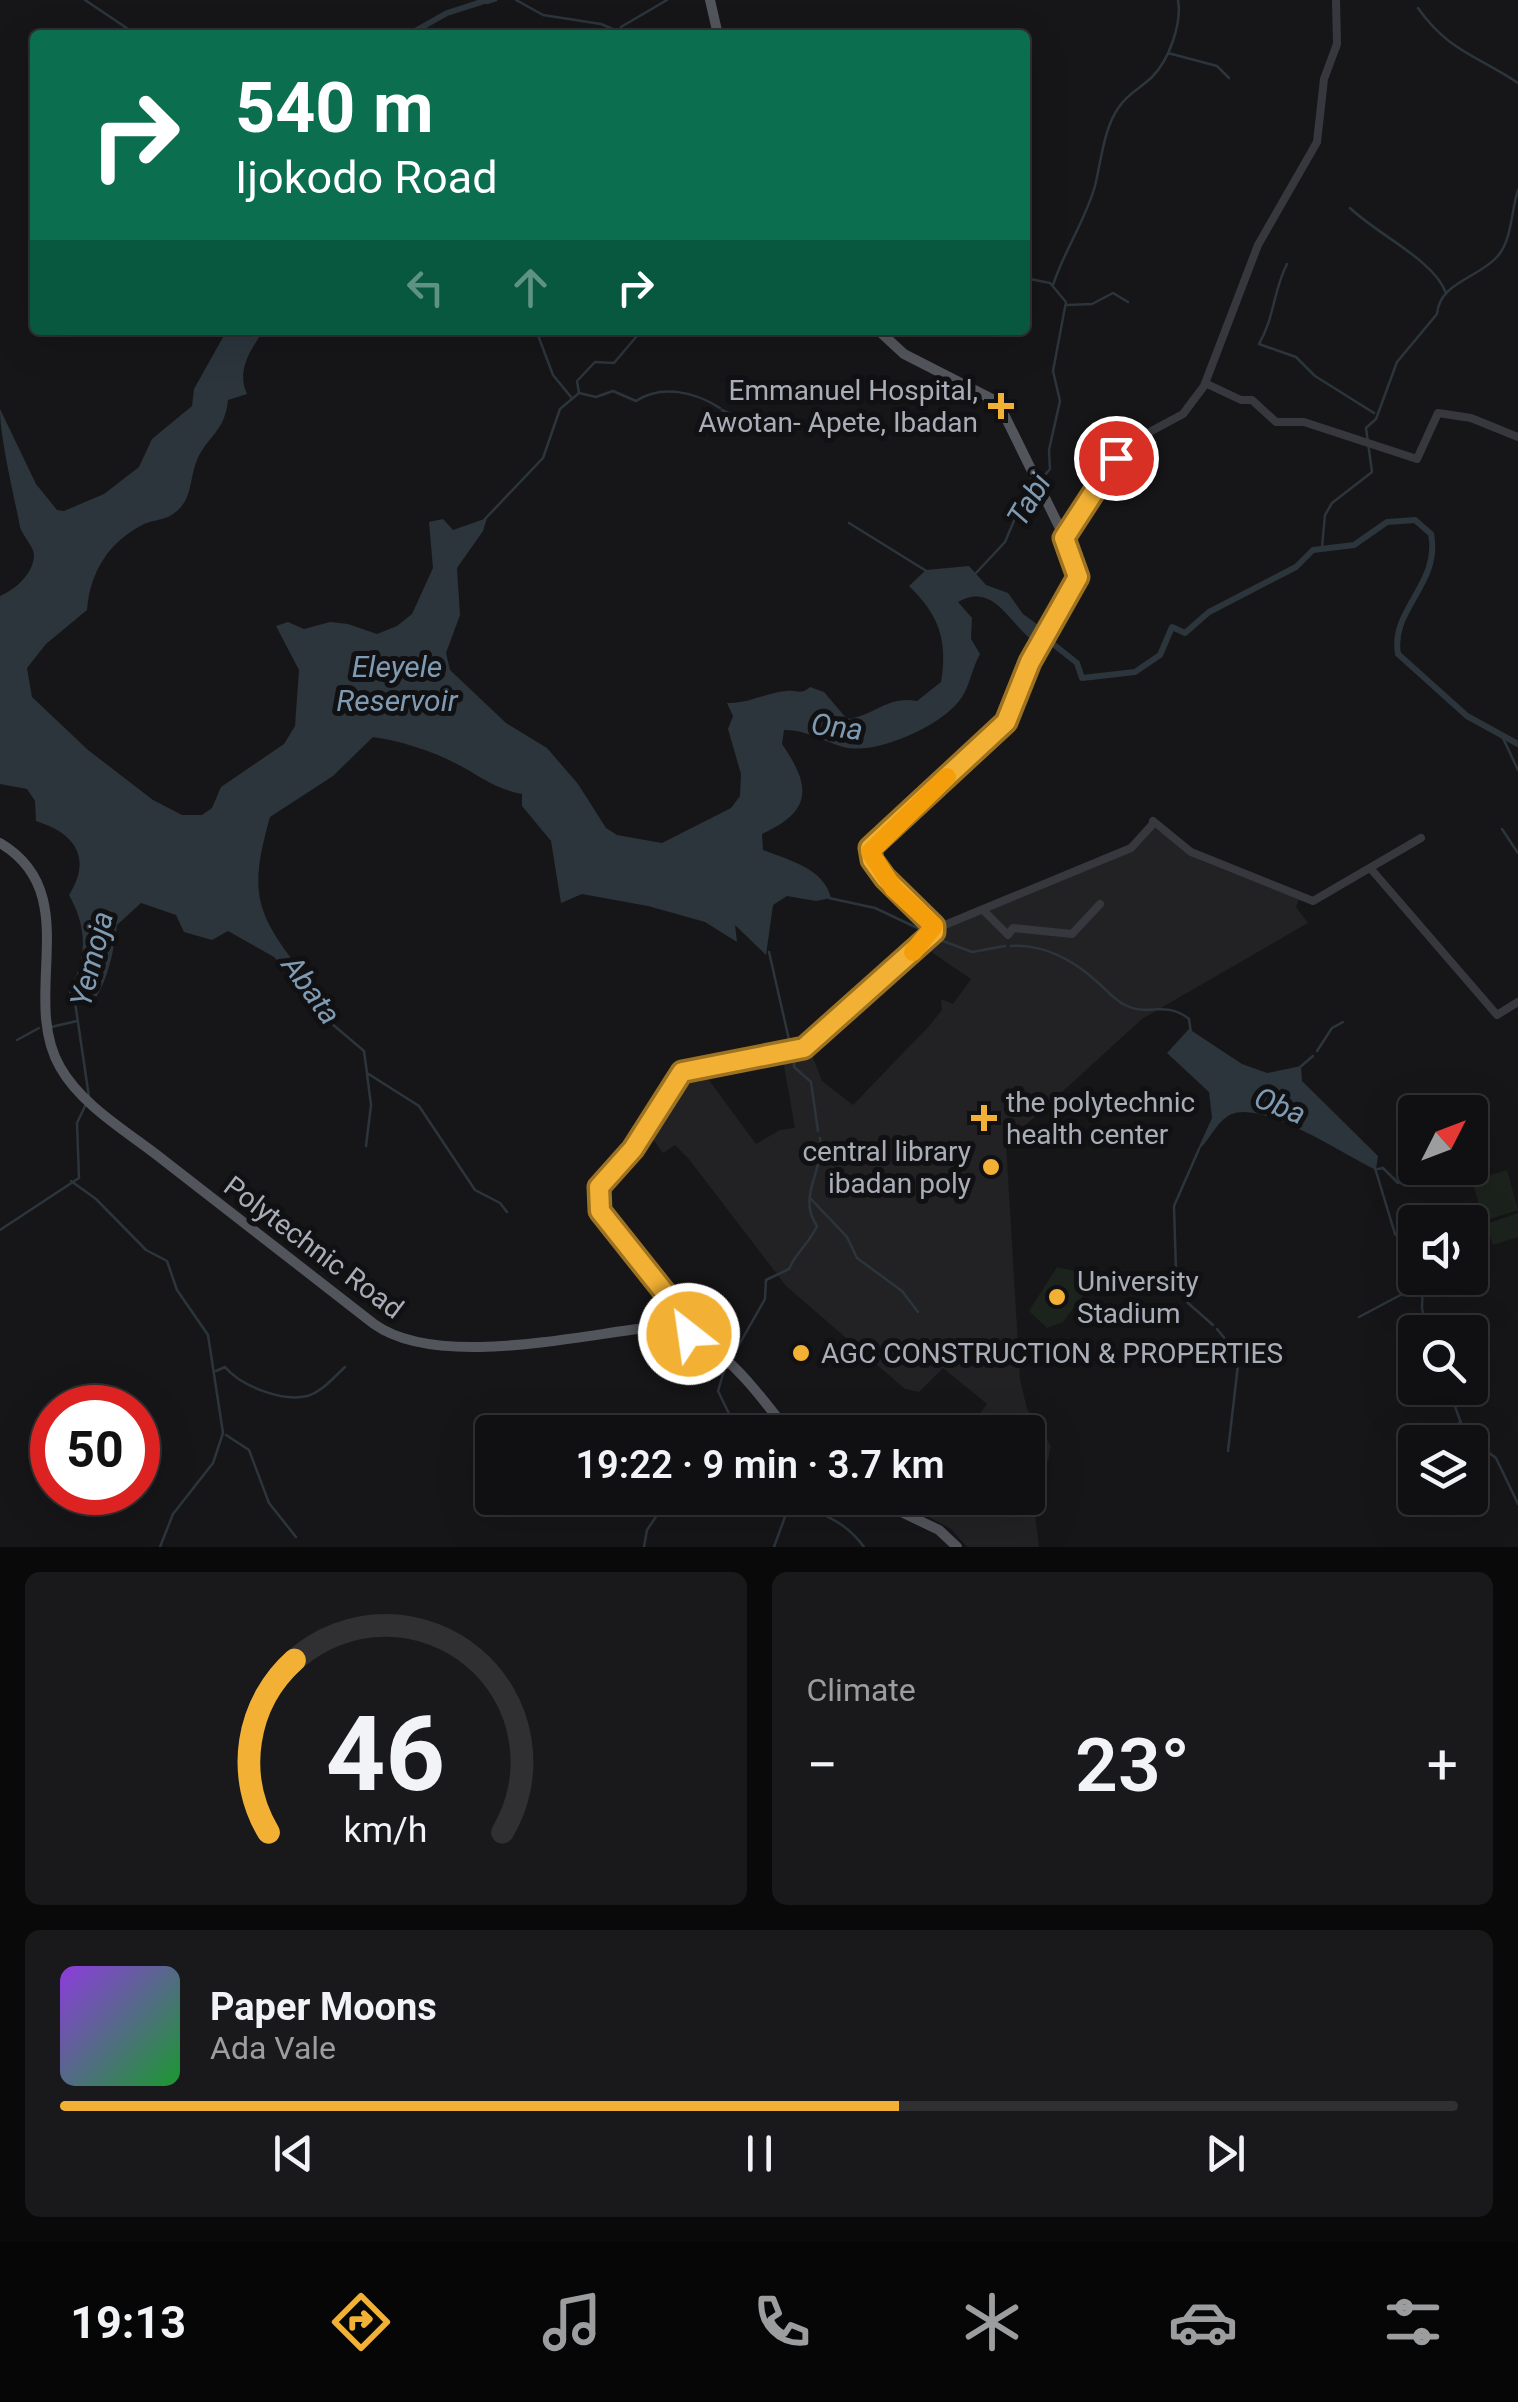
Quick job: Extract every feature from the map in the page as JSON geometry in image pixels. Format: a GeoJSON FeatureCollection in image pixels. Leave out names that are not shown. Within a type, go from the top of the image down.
{"type":"FeatureCollection","features":[{"type":"Feature","properties":{"kind":"main road"},"geometry":{"type":"LineString","coordinates":[[710,0],[717,30]]}},
{"type":"Feature","properties":{"kind":"main road"},"geometry":{"type":"LineString","coordinates":[[687,1334],[600,1211],[597,1192],[633,1149],[682,1072],[694,1066],[794,1052],[818,1038],[935,929],[885,878],[872,860],[870,848],[1006,722],[1039,646],[1078,577],[1039,483],[998,402],[904,354],[883,335]]}},
{"type":"Feature","properties":{"kind":"main road","name":"Polytechnic Road"},"geometry":{"type":"LineString","coordinates":[[0,844],[24,866],[42,902],[43,1026],[50,1052],[66,1082],[122,1132],[309,1276],[400,1342],[434,1351],[643,1331],[687,1334],[727,1362],[772,1415]]}},
{"type":"Feature","properties":{"kind":"main road"},"geometry":{"type":"LineString","coordinates":[[911,1515],[939,1530],[959,1547]]}},
{"type":"Feature","properties":{"kind":"street"},"geometry":{"type":"LineString","coordinates":[[1064,538],[1116,458],[1144,435],[1183,414],[1206,384],[1258,244],[1316,142],[1324,79],[1337,44],[1336,0]]}},
{"type":"Feature","properties":{"kind":"street"},"geometry":{"type":"LineString","coordinates":[[1206,384],[1241,400],[1252,400],[1276,422],[1304,422],[1418,459],[1438,413],[1471,418],[1518,436]]}},
{"type":"Feature","properties":{"kind":"street"},"geometry":{"type":"LineString","coordinates":[[935,929],[1131,848],[1152,825],[1210,861],[1311,900],[1421,838]]}},
{"type":"Feature","properties":{"kind":"street"},"geometry":{"type":"LineString","coordinates":[[1370,869],[1497,1014],[1518,1002]]}},
{"type":"Feature","properties":{"kind":"street"},"geometry":{"type":"LineString","coordinates":[[984,911],[1008,927],[1072,934],[1100,904]]}},
{"type":"Feature","properties":{"kind":"shaded area"},"geometry":{"type":"Polygon","coordinates":[[[1153,827],[1197,859],[1299,899],[1296,907],[1308,923],[1142,1019],[1006,1143],[1020,1379],[1031,1415],[979,1415],[987,1404],[943,1368],[919,1392],[905,1389],[786,1286],[688,1158],[675,1145],[663,1153],[647,1131],[680,1077],[700,1068],[756,1144],[780,1130],[795,1128],[783,1060],[810,1049],[822,1081],[853,1105],[930,1025],[942,1010],[941,999],[953,1004],[971,979],[924,947],[945,926],[1130,851],[1153,827]]]}},
{"type":"Feature","properties":{"kind":"shaded area"},"geometry":{"type":"Polygon","coordinates":[[[1507,1170],[1518,1210],[1488,1220],[1488,1205],[1479,1205],[1473,1185],[1488,1185],[1488,1176],[1507,1170]]]}},
{"type":"Feature","properties":{"kind":"shaded area"},"geometry":{"type":"Polygon","coordinates":[[[1518,1213],[1518,1237],[1493,1245],[1488,1223],[1518,1213]]]}},
{"type":"Feature","properties":{"kind":"shaded area","name":"University Stadium"},"geometry":{"type":"Polygon","coordinates":[[[1057,1267],[1079,1272],[1085,1293],[1063,1322],[1047,1328],[1029,1311],[1057,1267]]]}},
{"type":"Feature","properties":{"kind":"shaded area"},"geometry":{"type":"Polygon","coordinates":[[[1045,1437],[1051,1446],[1045,1464],[1045,1437]]]}},
{"type":"Feature","properties":{"kind":"shaded area"},"geometry":{"type":"Polygon","coordinates":[[[926,1515],[1035,1515],[1039,1547],[967,1547],[951,1529],[926,1515]]]}},
{"type":"Feature","properties":{"kind":"water","name":"Eleyele Reservoir"},"geometry":{"type":"Polygon","coordinates":[[[224,335],[261,335],[244,368],[247,394],[228,400],[220,426],[197,460],[184,503],[170,516],[132,531],[111,549],[97,570],[87,610],[46,644],[27,668],[32,697],[88,750],[153,800],[182,815],[202,815],[212,808],[221,787],[284,744],[295,726],[299,670],[276,626],[288,622],[304,629],[330,622],[377,634],[397,626],[412,614],[433,568],[429,522],[443,519],[453,530],[487,518],[483,531],[457,568],[460,615],[446,653],[450,670],[506,723],[547,748],[578,784],[606,828],[617,835],[662,843],[731,808],[740,796],[741,774],[728,729],[733,716],[727,703],[778,692],[802,692],[810,687],[824,692],[847,719],[889,703],[917,701],[941,682],[943,653],[939,629],[928,607],[909,586],[926,570],[969,566],[986,585],[1008,593],[1023,614],[1045,630],[1036,643],[992,601],[971,597],[958,602],[972,618],[971,639],[980,654],[962,697],[940,718],[890,743],[857,749],[784,730],[782,744],[798,773],[802,796],[791,816],[762,834],[763,850],[813,872],[831,898],[816,901],[787,896],[773,905],[766,955],[735,925],[737,942],[705,922],[648,906],[582,894],[561,903],[551,841],[522,806],[522,794],[427,751],[373,737],[333,776],[270,817],[259,866],[261,902],[275,935],[303,974],[290,975],[274,957],[228,931],[212,940],[184,932],[176,915],[141,903],[117,925],[112,955],[98,995],[92,1003],[74,1003],[69,992],[83,944],[80,920],[69,895],[79,869],[76,848],[61,832],[36,821],[35,801],[27,789],[0,784],[0,596],[23,580],[34,555],[20,527],[0,409],[36,484],[57,510],[64,511],[104,494],[139,467],[152,439],[192,406],[194,389],[224,335]]]}},
{"type":"Feature","properties":{"kind":"water"},"geometry":{"type":"Polygon","coordinates":[[[1189,1029],[1242,1064],[1267,1073],[1301,1066],[1302,1081],[1378,1156],[1376,1170],[1280,1121],[1242,1112],[1223,1120],[1197,1151],[1212,1118],[1209,1092],[1167,1053],[1189,1029]]]}},
{"type":"Feature","properties":{"kind":"waterway"},"geometry":{"type":"LineString","coordinates":[[85,0],[130,30]]}},
{"type":"Feature","properties":{"kind":"waterway"},"geometry":{"type":"LineString","coordinates":[[417,30],[447,13],[488,0]]}},
{"type":"Feature","properties":{"kind":"waterway"},"geometry":{"type":"LineString","coordinates":[[487,3],[496,0]]}},
{"type":"Feature","properties":{"kind":"waterway"},"geometry":{"type":"LineString","coordinates":[[516,0],[543,15],[615,30]]}},
{"type":"Feature","properties":{"kind":"waterway"},"geometry":{"type":"LineString","coordinates":[[621,27],[667,0]]}},
{"type":"Feature","properties":{"kind":"waterway","name":"Tabi"},"geometry":{"type":"LineString","coordinates":[[1053,285],[1091,199],[1110,124],[1123,102],[1152,77],[1169,51],[1176,29],[1178,0]]}},
{"type":"Feature","properties":{"kind":"waterway"},"geometry":{"type":"LineString","coordinates":[[1418,8],[1452,44],[1518,83]]}},
{"type":"Feature","properties":{"kind":"waterway"},"geometry":{"type":"LineString","coordinates":[[1168,53],[1217,66],[1229,78]]}},
{"type":"Feature","properties":{"kind":"waterway"},"geometry":{"type":"LineString","coordinates":[[1322,547],[1325,515],[1332,503],[1372,472],[1366,428],[1376,419],[1397,362],[1437,314],[1445,295],[1502,250],[1518,190]]}},
{"type":"Feature","properties":{"kind":"waterway"},"geometry":{"type":"LineString","coordinates":[[1350,208],[1418,259],[1446,293]]}},
{"type":"Feature","properties":{"kind":"waterway"},"geometry":{"type":"LineString","coordinates":[[1287,264],[1259,344],[1296,357],[1315,376],[1374,413]]}},
{"type":"Feature","properties":{"kind":"waterway","name":"Tabi"},"geometry":{"type":"LineString","coordinates":[[1030,279],[1050,283],[1066,302],[1053,371],[1060,401],[1049,450],[1050,469],[1040,481]]}},
{"type":"Feature","properties":{"kind":"waterway"},"geometry":{"type":"LineString","coordinates":[[1067,305],[1092,304],[1113,293],[1128,302]]}},
{"type":"Feature","properties":{"kind":"waterway"},"geometry":{"type":"LineString","coordinates":[[538,335],[553,375],[571,397]]}},
{"type":"Feature","properties":{"kind":"waterway"},"geometry":{"type":"LineString","coordinates":[[484,520],[543,458],[560,409],[579,393],[577,381],[595,362],[614,363],[638,335]]}},
{"type":"Feature","properties":{"kind":"waterway"},"geometry":{"type":"LineString","coordinates":[[579,393],[596,397],[613,391],[636,401],[657,393],[678,392],[720,408]]}},
{"type":"Feature","properties":{"kind":"waterway"},"geometry":{"type":"LineString","coordinates":[[722,410],[753,425]]}},
{"type":"Feature","properties":{"kind":"waterway","name":"Tabi"},"geometry":{"type":"LineString","coordinates":[[976,573],[1005,542],[1024,497],[1035,486]]}},
{"type":"Feature","properties":{"kind":"waterway","name":"Ona"},"geometry":{"type":"LineString","coordinates":[[1043,636],[1077,663],[1082,678],[1135,672],[1160,655],[1172,627],[1185,633],[1209,612],[1296,567],[1313,550],[1354,545],[1387,522],[1415,520],[1431,534],[1432,552],[1423,582],[1401,623],[1398,654],[1467,716],[1518,744]]}},
{"type":"Feature","properties":{"kind":"waterway"},"geometry":{"type":"LineString","coordinates":[[849,523],[928,572]]}},
{"type":"Feature","properties":{"kind":"waterway"},"geometry":{"type":"LineString","coordinates":[[1502,736],[1518,770]]}},
{"type":"Feature","properties":{"kind":"waterway"},"geometry":{"type":"LineString","coordinates":[[1502,829],[1518,853]]}},
{"type":"Feature","properties":{"kind":"waterway","name":"Oba"},"geometry":{"type":"LineString","coordinates":[[829,898],[875,908],[928,933]]}},
{"type":"Feature","properties":{"kind":"waterway","name":"Oba"},"geometry":{"type":"LineString","coordinates":[[935,938],[972,952],[1005,946]]}},
{"type":"Feature","properties":{"kind":"waterway","name":"Oba"},"geometry":{"type":"LineString","coordinates":[[1011,946],[1045,950],[1066,959],[1125,1005],[1181,1013],[1189,1019],[1191,1033]]}},
{"type":"Feature","properties":{"kind":"waterway"},"geometry":{"type":"LineString","coordinates":[[769,952],[790,1044]]}},
{"type":"Feature","properties":{"kind":"waterway","name":"Abata"},"geometry":{"type":"LineString","coordinates":[[302,974],[331,1023],[364,1051],[367,1073],[419,1106],[475,1190],[500,1203],[507,1212]]}},
{"type":"Feature","properties":{"kind":"waterway","name":"Yemoja"},"geometry":{"type":"LineString","coordinates":[[75,1002],[89,1097]]}},
{"type":"Feature","properties":{"kind":"waterway"},"geometry":{"type":"LineString","coordinates":[[51,1027],[77,1021]]}},
{"type":"Feature","properties":{"kind":"waterway"},"geometry":{"type":"LineString","coordinates":[[1317,1051],[1332,1028],[1343,1022]]}},
{"type":"Feature","properties":{"kind":"waterway"},"geometry":{"type":"LineString","coordinates":[[17,1040],[39,1028]]}},
{"type":"Feature","properties":{"kind":"waterway"},"geometry":{"type":"LineString","coordinates":[[794,1056],[794,1067],[811,1082],[818,1131]]}},
{"type":"Feature","properties":{"kind":"waterway"},"geometry":{"type":"LineString","coordinates":[[1299,1068],[1313,1056]]}},
{"type":"Feature","properties":{"kind":"waterway"},"geometry":{"type":"LineString","coordinates":[[366,1146],[371,1105],[367,1074]]}},
{"type":"Feature","properties":{"kind":"waterway","name":"Yemoja"},"geometry":{"type":"LineString","coordinates":[[0,1230],[79,1178],[77,1123],[85,1106]]}},
{"type":"Feature","properties":{"kind":"waterway"},"geometry":{"type":"LineString","coordinates":[[732,1357],[765,1299],[766,1280],[789,1269],[817,1226],[809,1204],[820,1138]]}},
{"type":"Feature","properties":{"kind":"waterway"},"geometry":{"type":"LineString","coordinates":[[1176,1272],[1174,1206],[1199,1149]]}},
{"type":"Feature","properties":{"kind":"waterway","name":"Oba"},"geometry":{"type":"LineString","coordinates":[[1375,1168],[1398,1237]]}},
{"type":"Feature","properties":{"kind":"waterway"},"geometry":{"type":"LineString","coordinates":[[1378,1169],[1383,1168],[1398,1183]]}},
{"type":"Feature","properties":{"kind":"waterway"},"geometry":{"type":"LineString","coordinates":[[71,1181],[96,1199],[146,1250],[167,1261],[177,1290],[208,1335],[223,1433],[213,1463],[173,1514],[160,1547]]}},
{"type":"Feature","properties":{"kind":"waterway"},"geometry":{"type":"LineString","coordinates":[[811,1199],[847,1237],[857,1258],[902,1291],[918,1312]]}},
{"type":"Feature","properties":{"kind":"waterway"},"geometry":{"type":"LineString","coordinates":[[1178,1284],[1188,1303],[1213,1325]]}},
{"type":"Feature","properties":{"kind":"waterway"},"geometry":{"type":"LineString","coordinates":[[1359,1317],[1400,1295]]}},
{"type":"Feature","properties":{"kind":"waterway","name":"Oba"},"geometry":{"type":"LineString","coordinates":[[1422,1295],[1424,1315]]}},
{"type":"Feature","properties":{"kind":"waterway"},"geometry":{"type":"LineString","coordinates":[[1217,1329],[1239,1356],[1228,1451]]}},
{"type":"Feature","properties":{"kind":"waterway"},"geometry":{"type":"LineString","coordinates":[[216,1371],[225,1367],[263,1391],[297,1397],[318,1391],[345,1367]]}},
{"type":"Feature","properties":{"kind":"waterway"},"geometry":{"type":"LineString","coordinates":[[724,1371],[718,1391],[730,1415]]}},
{"type":"Feature","properties":{"kind":"waterway","name":"Oba"},"geometry":{"type":"LineString","coordinates":[[1454,1405],[1466,1436],[1496,1458],[1518,1504]]}},
{"type":"Feature","properties":{"kind":"waterway"},"geometry":{"type":"LineString","coordinates":[[1457,1425],[1460,1422]]}},
{"type":"Feature","properties":{"kind":"waterway"},"geometry":{"type":"LineString","coordinates":[[226,1435],[249,1450],[269,1503],[296,1537]]}},
{"type":"Feature","properties":{"kind":"waterway"},"geometry":{"type":"LineString","coordinates":[[644,1547],[647,1530],[657,1515]]}},
{"type":"Feature","properties":{"kind":"waterway"},"geometry":{"type":"LineString","coordinates":[[774,1547],[786,1515]]}},
{"type":"Feature","properties":{"kind":"waterway"},"geometry":{"type":"LineString","coordinates":[[824,1515],[839,1523],[864,1547]]}},
{"type":"Feature","properties":{"kind":"slow traffic"},"geometry":{"type":"LineString","coordinates":[[913,952],[934,932],[934,926],[894,889],[876,867],[870,848],[947,777]]}},
{"type":"Feature","properties":{"kind":"place","name":"Emmanuel Hospital, Awotan- Apete, Ibadan"},"geometry":{"type":"Point","coordinates":[1001,406]}},
{"type":"Feature","properties":{"kind":"place","name":"the polytechnic health center"},"geometry":{"type":"Point","coordinates":[984,1118]}},
{"type":"Feature","properties":{"kind":"place","name":"central library ibadan poly"},"geometry":{"type":"Point","coordinates":[991,1167]}},
{"type":"Feature","properties":{"kind":"place","name":"University Stadium"},"geometry":{"type":"Point","coordinates":[1057,1297]}},
{"type":"Feature","properties":{"kind":"place","name":"AGC CONSTRUCTION & PROPERTIES"},"geometry":{"type":"Point","coordinates":[801,1353]}},
{"type":"Feature","properties":{"kind":"route"},"geometry":{"type":"LineString","coordinates":[[689,1334],[685,1318],[600,1211],[596,1197],[599,1187],[633,1149],[682,1072],[694,1066],[790,1054],[804,1048],[934,932],[934,926],[910,906],[876,867],[870,848],[1006,722],[1024,674],[1078,577],[1076,561],[1064,538],[1116,458]]}}]}
